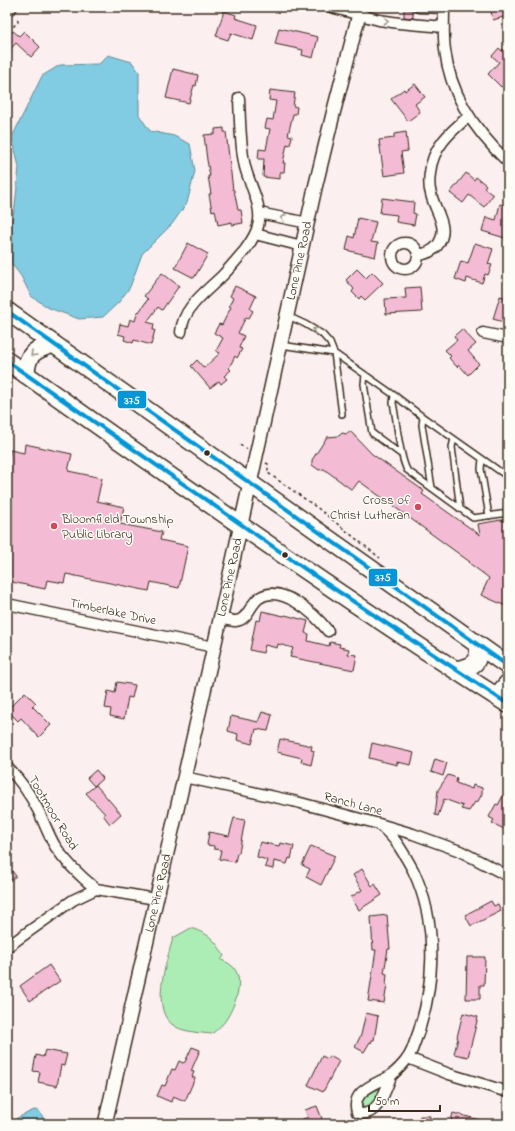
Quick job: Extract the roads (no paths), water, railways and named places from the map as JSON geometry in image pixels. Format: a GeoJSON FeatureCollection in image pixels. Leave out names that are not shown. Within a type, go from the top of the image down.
{"type":"FeatureCollection","features":[{"type":"Feature","properties":{"kind":"highway"},"geometry":{"type":"LineString","coordinates":[[7,311],[508,666]]}},
{"type":"Feature","properties":{"kind":"highway"},"geometry":{"type":"LineString","coordinates":[[26,375],[26,363],[30,355],[42,347],[54,344]]}},
{"type":"Feature","properties":{"kind":"highway"},"geometry":{"type":"LineString","coordinates":[[7,361],[241,526],[505,702]]}},
{"type":"Feature","properties":{"kind":"highway"},"geometry":{"type":"LineString","coordinates":[[455,670],[470,667],[475,663],[478,654],[477,644]]}},
{"type":"Feature","properties":{"kind":"highway"},"geometry":{"type":"LineString","coordinates":[[505,702],[502,690],[508,683]]}},
{"type":"Feature","properties":{"kind":"street"},"geometry":{"type":"LineString","coordinates":[[331,7],[360,10],[379,20],[444,27]]}},
{"type":"Feature","properties":{"kind":"street"},"geometry":{"type":"LineString","coordinates":[[419,7],[444,8],[445,50],[449,73],[457,94],[468,117],[508,162]]}},
{"type":"Feature","properties":{"kind":"street"},"geometry":{"type":"LineString","coordinates":[[424,26],[425,7]]}},
{"type":"Feature","properties":{"kind":"street","name":"Lone Pine Road"},"geometry":{"type":"LineString","coordinates":[[105,1124],[214,647],[302,246],[334,110],[360,10]]}},
{"type":"Feature","properties":{"kind":"street"},"geometry":{"type":"LineString","coordinates":[[181,332],[181,324],[184,316],[193,304],[229,269],[256,234],[259,220],[258,205],[247,176],[243,158],[239,98]]}},
{"type":"Feature","properties":{"kind":"street"},"geometry":{"type":"LineString","coordinates":[[418,255],[429,252],[435,248],[440,242],[442,234],[443,227],[434,205],[429,183],[434,154],[446,137],[468,117]]}},
{"type":"Feature","properties":{"kind":"street"},"geometry":{"type":"LineString","coordinates":[[259,213],[308,223]]}},
{"type":"Feature","properties":{"kind":"street"},"geometry":{"type":"LineString","coordinates":[[256,234],[302,246]]}},
{"type":"Feature","properties":{"kind":"street"},"geometry":{"type":"LineString","coordinates":[[483,333],[508,338]]}},
{"type":"Feature","properties":{"kind":"street"},"geometry":{"type":"LineString","coordinates":[[220,618],[235,621],[240,619],[246,615],[259,597],[278,594],[291,599],[320,620],[328,631]]}},
{"type":"Feature","properties":{"kind":"street","name":"Timberlake Drive"},"geometry":{"type":"LineString","coordinates":[[7,604],[214,647]]}},
{"type":"Feature","properties":{"kind":"street","name":"Tootmoor Road"},"geometry":{"type":"LineString","coordinates":[[7,767],[16,776],[32,799],[51,839],[61,854],[80,876],[96,889]]}},
{"type":"Feature","properties":{"kind":"street","name":"Ranch Lane"},"geometry":{"type":"LineString","coordinates":[[184,777],[300,803],[413,834],[460,851],[508,876]]}},
{"type":"Feature","properties":{"kind":"street"},"geometry":{"type":"LineString","coordinates":[[379,824],[396,842],[410,864],[421,888],[428,920],[432,949],[429,987],[421,1021],[408,1058],[392,1074]]}},
{"type":"Feature","properties":{"kind":"street"},"geometry":{"type":"LineString","coordinates":[[7,947],[73,900],[96,889],[156,899]]}},
{"type":"Feature","properties":{"kind":"street"},"geometry":{"type":"LineString","coordinates":[[408,1058],[449,1074],[508,1092]]}},
{"type":"Feature","properties":{"kind":"lane"},"geometry":{"type":"LineString","coordinates":[[287,316],[322,334],[330,343],[334,353],[342,414]]}},
{"type":"Feature","properties":{"kind":"lane"},"geometry":{"type":"LineString","coordinates":[[280,345],[334,353],[508,477]]}},
{"type":"Feature","properties":{"kind":"lane"},"geometry":{"type":"LineString","coordinates":[[365,375],[364,384],[372,433],[402,455]]}},
{"type":"Feature","properties":{"kind":"lane"},"geometry":{"type":"LineString","coordinates":[[394,395],[402,455],[404,465],[407,470],[473,518],[508,513]]}},
{"type":"Feature","properties":{"kind":"lane"},"geometry":{"type":"LineString","coordinates":[[423,417],[422,425],[432,488]]}},
{"type":"Feature","properties":{"kind":"lane"},"geometry":{"type":"LineString","coordinates":[[454,439],[452,448],[460,509]]}},
{"type":"Feature","properties":{"kind":"lane"},"geometry":{"type":"LineString","coordinates":[[482,459],[481,468],[489,516]]}},
{"type":"Feature","properties":{"kind":"water"},"geometry":{"type":"Polygon","coordinates":[[[108,55],[132,62],[139,72],[139,115],[150,131],[174,136],[190,144],[195,171],[187,203],[172,224],[142,254],[130,287],[119,302],[103,317],[79,319],[49,308],[31,296],[21,276],[7,258],[7,242],[15,206],[19,167],[12,137],[42,76],[60,65],[99,64],[108,55]]]}},
{"type":"Feature","properties":{"kind":"water"},"geometry":{"type":"Polygon","coordinates":[[[34,1110],[39,1111],[43,1117],[42,1124],[13,1124],[17,1118],[34,1110]]]}},
{"type":"Feature","properties":{"kind":"place","name":"Cross of Christ Lutheran"},"geometry":{"type":"Point","coordinates":[418,507]}},
{"type":"Feature","properties":{"kind":"place","name":"Bloomfield Township Public Library"},"geometry":{"type":"Point","coordinates":[54,526]}}]}
